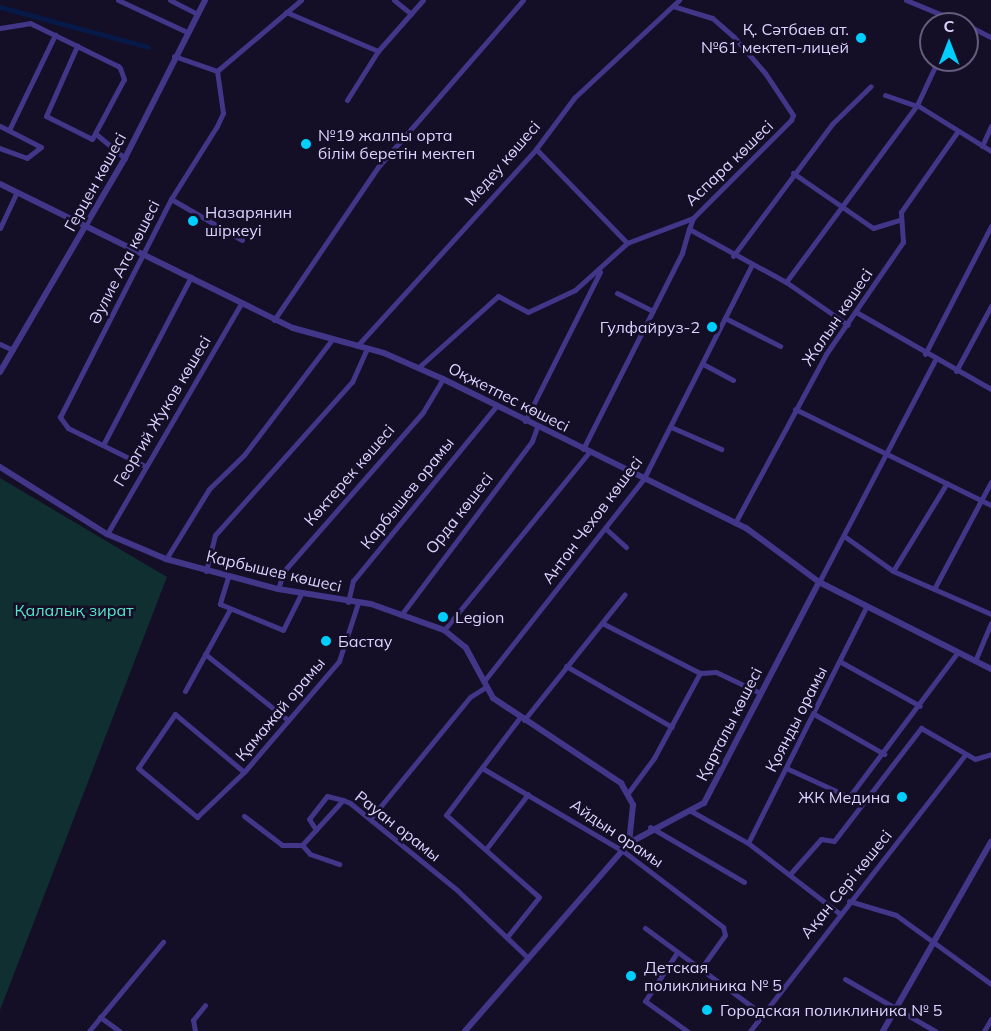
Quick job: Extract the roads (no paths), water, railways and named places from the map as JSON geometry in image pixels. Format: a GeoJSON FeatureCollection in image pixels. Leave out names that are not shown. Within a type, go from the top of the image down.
{"type":"FeatureCollection","features":[{"type":"Feature","properties":{"kind":"street"},"geometry":{"type":"LineString","coordinates":[[118,0],[186,32]]}},
{"type":"Feature","properties":{"kind":"street"},"geometry":{"type":"LineString","coordinates":[[170,0],[197,14]]}},
{"type":"Feature","properties":{"kind":"street","name":"Герцен көшесі"},"geometry":{"type":"LineString","coordinates":[[0,372],[125,158],[186,32],[205,0]]}},
{"type":"Feature","properties":{"kind":"street"},"geometry":{"type":"LineString","coordinates":[[174,56],[217,71],[301,0]]}},
{"type":"Feature","properties":{"kind":"street"},"geometry":{"type":"LineString","coordinates":[[394,0],[411,14]]}},
{"type":"Feature","properties":{"kind":"street"},"geometry":{"type":"LineString","coordinates":[[347,100],[378,51],[423,0]]}},
{"type":"Feature","properties":{"kind":"street"},"geometry":{"type":"LineString","coordinates":[[274,320],[378,167],[523,0]]}},
{"type":"Feature","properties":{"kind":"street","name":"Медеу көшесі"},"geometry":{"type":"LineString","coordinates":[[357,346],[536,149],[574,98],[675,7],[679,0]]}},
{"type":"Feature","properties":{"kind":"street"},"geometry":{"type":"LineString","coordinates":[[906,0],[934,12]]}},
{"type":"Feature","properties":{"kind":"street"},"geometry":{"type":"LineString","coordinates":[[918,5],[925,0]]}},
{"type":"Feature","properties":{"kind":"street","name":"Аспара көшесі"},"geometry":{"type":"LineString","coordinates":[[419,368],[498,296],[508,297],[525,312],[575,290],[600,270],[627,243],[693,218],[793,115],[734,37],[712,18],[675,7]]}},
{"type":"Feature","properties":{"kind":"street"},"geometry":{"type":"LineString","coordinates":[[286,12],[378,51]]}},
{"type":"Feature","properties":{"kind":"street"},"geometry":{"type":"LineString","coordinates":[[0,28],[30,23],[118,66],[124,77],[94,136]]}},
{"type":"Feature","properties":{"kind":"street"},"geometry":{"type":"LineString","coordinates":[[0,134],[55,35]]}},
{"type":"Feature","properties":{"kind":"street"},"geometry":{"type":"LineString","coordinates":[[77,46],[46,116],[94,136],[125,158]]}},
{"type":"Feature","properties":{"kind":"street","name":"Әулие Ата көшесі"},"geometry":{"type":"LineString","coordinates":[[145,466],[68,428],[60,417],[171,199],[223,113],[217,71]]}},
{"type":"Feature","properties":{"kind":"street"},"geometry":{"type":"LineString","coordinates":[[786,282],[916,105],[932,72]]}},
{"type":"Feature","properties":{"kind":"street"},"geometry":{"type":"LineString","coordinates":[[734,256],[793,173],[871,86]]}},
{"type":"Feature","properties":{"kind":"street"},"geometry":{"type":"LineString","coordinates":[[885,95],[916,105],[991,151]]}},
{"type":"Feature","properties":{"kind":"street"},"geometry":{"type":"LineString","coordinates":[[982,146],[991,126]]}},
{"type":"Feature","properties":{"kind":"street"},"geometry":{"type":"LineString","coordinates":[[0,148],[27,158],[41,147],[4,128]]}},
{"type":"Feature","properties":{"kind":"street"},"geometry":{"type":"LineString","coordinates":[[793,173],[877,230],[900,220],[958,131]]}},
{"type":"Feature","properties":{"kind":"street"},"geometry":{"type":"LineString","coordinates":[[536,149],[627,243]]}},
{"type":"Feature","properties":{"kind":"street","name":"Оқжетпес көшесі"},"geometry":{"type":"LineString","coordinates":[[0,184],[144,252],[274,320],[331,341],[367,348],[443,379],[735,523],[819,582],[991,669]]}},
{"type":"Feature","properties":{"kind":"street"},"geometry":{"type":"LineString","coordinates":[[0,228],[17,192]]}},
{"type":"Feature","properties":{"kind":"street"},"geometry":{"type":"LineString","coordinates":[[171,199],[242,240]]}},
{"type":"Feature","properties":{"kind":"street"},"geometry":{"type":"LineString","coordinates":[[444,630],[586,451],[653,311],[693,218]]}},
{"type":"Feature","properties":{"kind":"street","name":"Жалын көшесі"},"geometry":{"type":"LineString","coordinates":[[735,523],[795,409],[903,242],[900,220]]}},
{"type":"Feature","properties":{"kind":"street"},"geometry":{"type":"LineString","coordinates":[[926,354],[991,226]]}},
{"type":"Feature","properties":{"kind":"street"},"geometry":{"type":"LineString","coordinates":[[689,229],[751,266],[786,282],[848,325]]}},
{"type":"Feature","properties":{"kind":"street","name":"Антон Чехов көшесі"},"geometry":{"type":"LineString","coordinates":[[371,818],[470,697],[485,684],[644,480],[751,266]]}},
{"type":"Feature","properties":{"kind":"street"},"geometry":{"type":"LineString","coordinates":[[525,421],[600,270]]}},
{"type":"Feature","properties":{"kind":"street"},"geometry":{"type":"LineString","coordinates":[[103,445],[191,277]]}},
{"type":"Feature","properties":{"kind":"street"},"geometry":{"type":"LineString","coordinates":[[617,293],[653,311]]}},
{"type":"Feature","properties":{"kind":"street","name":"Георгий Жуков көшесі"},"geometry":{"type":"LineString","coordinates":[[107,534],[241,304]]}},
{"type":"Feature","properties":{"kind":"street"},"geometry":{"type":"LineString","coordinates":[[956,371],[991,306]]}},
{"type":"Feature","properties":{"kind":"street"},"geometry":{"type":"LineString","coordinates":[[856,312],[934,360],[991,389]]}},
{"type":"Feature","properties":{"kind":"street"},"geometry":{"type":"LineString","coordinates":[[725,318],[780,346]]}},
{"type":"Feature","properties":{"kind":"street"},"geometry":{"type":"LineString","coordinates":[[166,559],[209,489],[244,455],[331,341]]}},
{"type":"Feature","properties":{"kind":"street"},"geometry":{"type":"LineString","coordinates":[[0,344],[12,350]]}},
{"type":"Feature","properties":{"kind":"street"},"geometry":{"type":"LineString","coordinates":[[206,571],[215,535],[352,382],[367,348]]}},
{"type":"Feature","properties":{"kind":"street","name":"Қарталы көшесі"},"geometry":{"type":"LineString","coordinates":[[465,1031],[527,957],[629,843],[650,827],[691,811],[704,803],[934,360]]}},
{"type":"Feature","properties":{"kind":"street"},"geometry":{"type":"LineString","coordinates":[[703,364],[733,380]]}},
{"type":"Feature","properties":{"kind":"street","name":"Көктерек көшесі"},"geometry":{"type":"LineString","coordinates":[[278,589],[284,571],[423,412],[443,379]]}},
{"type":"Feature","properties":{"kind":"street","name":"Карбышев орамы"},"geometry":{"type":"LineString","coordinates":[[348,602],[353,581],[496,406]]}},
{"type":"Feature","properties":{"kind":"street"},"geometry":{"type":"LineString","coordinates":[[795,409],[886,451],[991,505]]}},
{"type":"Feature","properties":{"kind":"street","name":"Орда көшесі"},"geometry":{"type":"LineString","coordinates":[[401,615],[532,441],[537,427]]}},
{"type":"Feature","properties":{"kind":"street"},"geometry":{"type":"LineString","coordinates":[[671,427],[721,449]]}},
{"type":"Feature","properties":{"kind":"street","name":"Карбышев көшесі"},"geometry":{"type":"LineString","coordinates":[[0,467],[107,534],[166,559],[278,589],[358,603],[444,630],[466,648],[485,684],[522,719],[614,777],[628,793]]}},
{"type":"Feature","properties":{"kind":"street"},"geometry":{"type":"LineString","coordinates":[[934,589],[991,482]]}},
{"type":"Feature","properties":{"kind":"street"},"geometry":{"type":"LineString","coordinates":[[893,571],[947,483]]}},
{"type":"Feature","properties":{"kind":"street"},"geometry":{"type":"LineString","coordinates":[[606,529],[626,547]]}},
{"type":"Feature","properties":{"kind":"street"},"geometry":{"type":"LineString","coordinates":[[844,536],[893,571],[991,614]]}},
{"type":"Feature","properties":{"kind":"street"},"geometry":{"type":"LineString","coordinates":[[228,577],[220,604],[283,630],[301,594]]}},
{"type":"Feature","properties":{"kind":"street"},"geometry":{"type":"LineString","coordinates":[[507,937],[539,899],[446,815],[625,594]]}},
{"type":"Feature","properties":{"kind":"street","name":"Қамажай орамы"},"geometry":{"type":"LineString","coordinates":[[244,772],[175,714],[138,768],[197,817],[244,772],[339,661],[358,603]]}},
{"type":"Feature","properties":{"kind":"street","name":"Қоянды орамы"},"geometry":{"type":"LineString","coordinates":[[748,843],[841,662],[866,607]]}},
{"type":"Feature","properties":{"kind":"street"},"geometry":{"type":"LineString","coordinates":[[185,691],[230,609]]}},
{"type":"Feature","properties":{"kind":"street"},"geometry":{"type":"LineString","coordinates":[[602,623],[700,674],[716,672],[760,693]]}},
{"type":"Feature","properties":{"kind":"street"},"geometry":{"type":"LineString","coordinates":[[975,661],[991,623]]}},
{"type":"Feature","properties":{"kind":"street"},"geometry":{"type":"LineString","coordinates":[[786,768],[841,798],[851,796],[920,706],[957,653]]}},
{"type":"Feature","properties":{"kind":"street"},"geometry":{"type":"LineString","coordinates":[[205,654],[288,720]]}},
{"type":"Feature","properties":{"kind":"street"},"geometry":{"type":"LineString","coordinates":[[841,662],[920,706]]}},
{"type":"Feature","properties":{"kind":"street"},"geometry":{"type":"LineString","coordinates":[[566,666],[672,727]]}},
{"type":"Feature","properties":{"kind":"street"},"geometry":{"type":"LineString","coordinates":[[629,843],[633,806],[628,793],[672,727],[700,674]]}},
{"type":"Feature","properties":{"kind":"street"},"geometry":{"type":"LineString","coordinates":[[814,714],[884,754]]}},
{"type":"Feature","properties":{"kind":"street"},"geometry":{"type":"LineString","coordinates":[[791,873],[821,840],[834,841],[921,728],[932,732],[975,759],[991,754]]}},
{"type":"Feature","properties":{"kind":"street","name":"Ақан Сері көшесі"},"geometry":{"type":"LineString","coordinates":[[750,1031],[839,913],[965,754]]}},
{"type":"Feature","properties":{"kind":"street","name":"Айдын орамы"},"geometry":{"type":"LineString","coordinates":[[482,768],[623,851],[723,927],[724,935],[699,971]]}},
{"type":"Feature","properties":{"kind":"street"},"geometry":{"type":"LineString","coordinates":[[486,849],[528,794]]}},
{"type":"Feature","properties":{"kind":"street"},"geometry":{"type":"LineString","coordinates":[[316,830],[309,819],[327,796],[343,800]]}},
{"type":"Feature","properties":{"kind":"street","name":"Рауан орамы"},"geometry":{"type":"LineString","coordinates":[[302,845],[343,800],[371,818],[527,957]]}},
{"type":"Feature","properties":{"kind":"street"},"geometry":{"type":"LineString","coordinates":[[691,811],[748,843],[791,873],[839,913]]}},
{"type":"Feature","properties":{"kind":"street"},"geometry":{"type":"LineString","coordinates":[[244,816],[282,845],[302,845],[310,854],[339,864]]}},
{"type":"Feature","properties":{"kind":"street","name":"Айдын орамы"},"geometry":{"type":"LineString","coordinates":[[650,827],[744,882]]}},
{"type":"Feature","properties":{"kind":"street"},"geometry":{"type":"LineString","coordinates":[[883,1031],[991,842]]}},
{"type":"Feature","properties":{"kind":"street"},"geometry":{"type":"LineString","coordinates":[[849,901],[896,915],[991,984]]}},
{"type":"Feature","properties":{"kind":"street"},"geometry":{"type":"LineString","coordinates":[[645,928],[699,971],[762,1014]]}},
{"type":"Feature","properties":{"kind":"street"},"geometry":{"type":"LineString","coordinates":[[89,1031],[163,942]]}},
{"type":"Feature","properties":{"kind":"street"},"geometry":{"type":"LineString","coordinates":[[676,954],[645,1001],[687,1031]]}},
{"type":"Feature","properties":{"kind":"street"},"geometry":{"type":"LineString","coordinates":[[845,979],[935,1031]]}},
{"type":"Feature","properties":{"kind":"street"},"geometry":{"type":"LineString","coordinates":[[195,1031],[193,1020],[205,1005]]}},
{"type":"Feature","properties":{"kind":"street"},"geometry":{"type":"LineString","coordinates":[[100,1017],[119,1031]]}},
{"type":"Feature","properties":{"kind":"street"},"geometry":{"type":"LineString","coordinates":[[984,1031],[991,1020]]}},
{"type":"Feature","properties":{"kind":"waterway"},"geometry":{"type":"LineString","coordinates":[[0,7],[148,47]]}},
{"type":"Feature","properties":{"kind":"place","name":"Қ. Сәтбаев ат. №61 мектеп-лицей"},"geometry":{"type":"Point","coordinates":[861,38]}},
{"type":"Feature","properties":{"kind":"place","name":"№19 жалпы орта білім беретін мектеп"},"geometry":{"type":"Point","coordinates":[306,144]}},
{"type":"Feature","properties":{"kind":"place","name":"Назарянин шіркеуі"},"geometry":{"type":"Point","coordinates":[193,221]}},
{"type":"Feature","properties":{"kind":"place","name":"Гулфайруз-2"},"geometry":{"type":"Point","coordinates":[712,327]}},
{"type":"Feature","properties":{"kind":"place","name":"Legion"},"geometry":{"type":"Point","coordinates":[443,617]}},
{"type":"Feature","properties":{"kind":"place","name":"Бастау"},"geometry":{"type":"Point","coordinates":[326,641]}},
{"type":"Feature","properties":{"kind":"place","name":"ЖК Медина"},"geometry":{"type":"Point","coordinates":[902,797]}},
{"type":"Feature","properties":{"kind":"place","name":"Детская поликлиника № 5"},"geometry":{"type":"Point","coordinates":[631,976]}},
{"type":"Feature","properties":{"kind":"place","name":"Городская поликлиника № 5"},"geometry":{"type":"Point","coordinates":[707,1010]}},
{"type":"Feature","properties":{"kind":"park label","name":"Қалалық зират"},"geometry":{"type":"Point","coordinates":[74,610]}}]}
